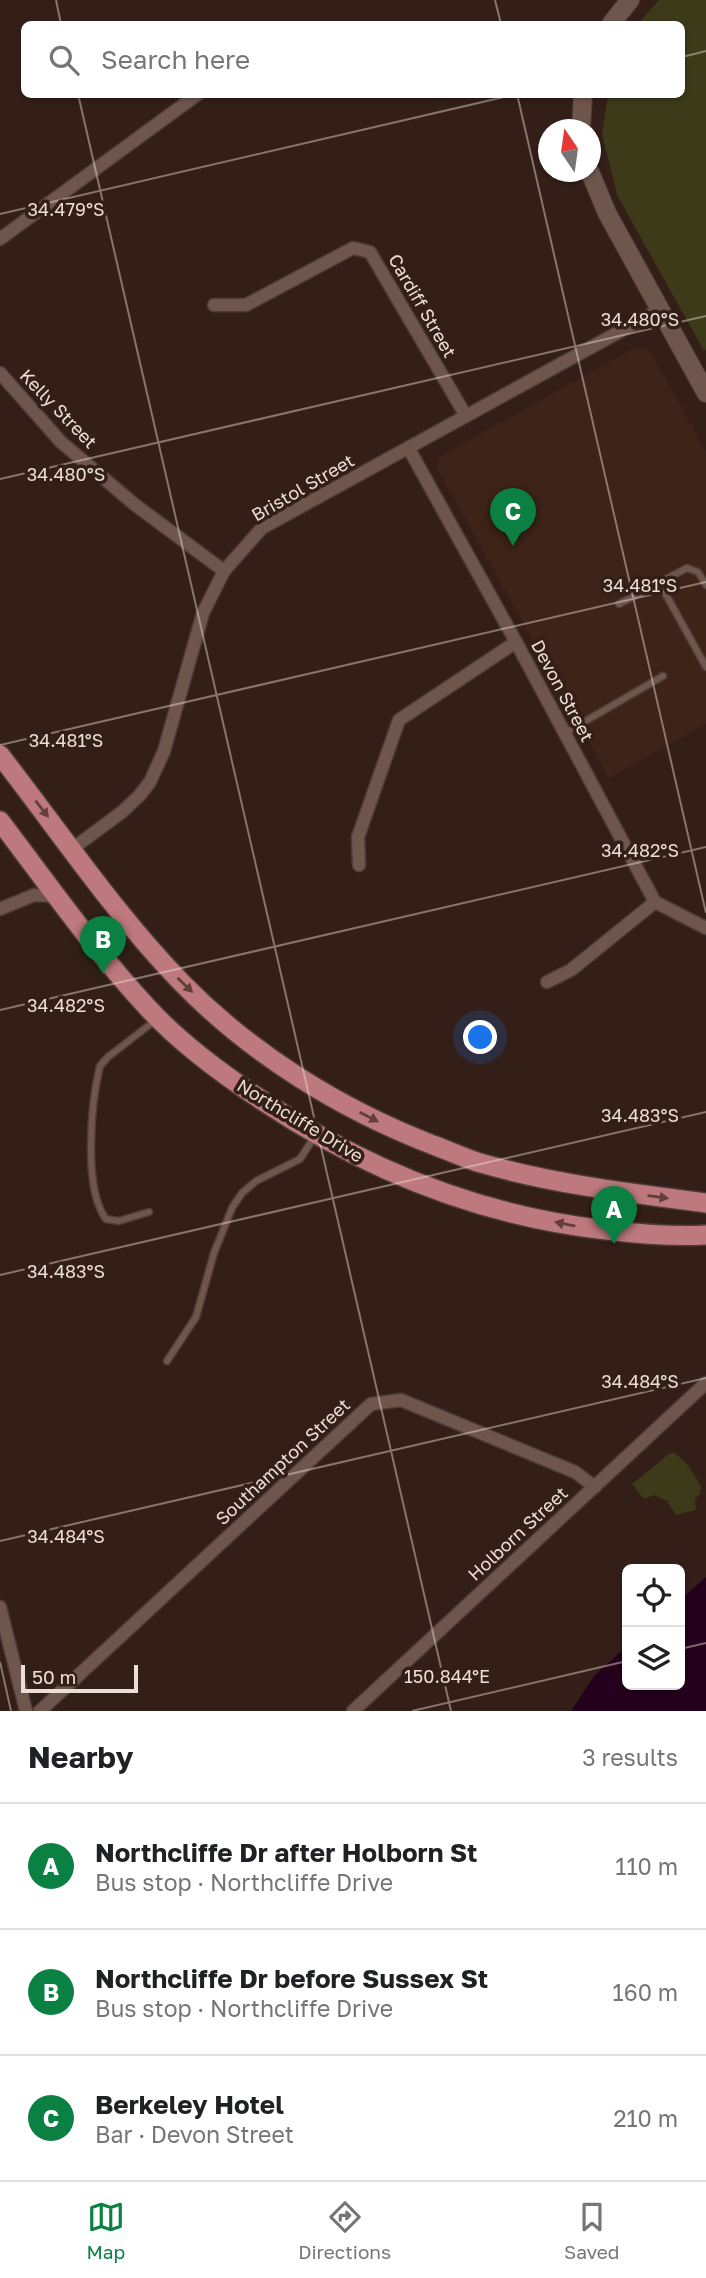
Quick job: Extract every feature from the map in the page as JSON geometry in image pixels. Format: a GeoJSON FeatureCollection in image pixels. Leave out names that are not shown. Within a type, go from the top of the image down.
{"type":"FeatureCollection","features":[{"type":"Feature","properties":{"kind":"main road","name":"Northcliffe Drive"},"geometry":{"type":"LineString","coordinates":[[0,755],[118,910],[182,983],[248,1041],[323,1093],[398,1131],[476,1161],[593,1189],[706,1203]]}},
{"type":"Feature","properties":{"kind":"main road","name":"Northcliffe Drive"},"geometry":{"type":"LineString","coordinates":[[0,821],[149,1010],[230,1080],[316,1135],[384,1170],[467,1202],[521,1216],[575,1227],[630,1233],[662,1236],[706,1235]]}},
{"type":"Feature","properties":{"kind":"street"},"geometry":{"type":"LineString","coordinates":[[614,21],[631,0]]}},
{"type":"Feature","properties":{"kind":"street"},"geometry":{"type":"LineString","coordinates":[[0,239],[193,98]]}},
{"type":"Feature","properties":{"kind":"street"},"geometry":{"type":"LineString","coordinates":[[582,119],[583,98]]}},
{"type":"Feature","properties":{"kind":"street"},"geometry":{"type":"LineString","coordinates":[[594,182],[607,213],[705,389]]}},
{"type":"Feature","properties":{"kind":"street","name":"Cardiff Street"},"geometry":{"type":"LineString","coordinates":[[214,305],[246,305],[353,248],[370,252],[467,416]]}},
{"type":"Feature","properties":{"kind":"street","name":"Bristol Street"},"geometry":{"type":"LineString","coordinates":[[72,849],[122,811],[150,782],[164,751],[203,613],[224,571],[262,528],[659,310]]}},
{"type":"Feature","properties":{"kind":"street","name":"Kelly Street"},"geometry":{"type":"LineString","coordinates":[[0,373],[61,442],[134,505],[224,571]]}},
{"type":"Feature","properties":{"kind":"street","name":"Devon Street"},"geometry":{"type":"LineString","coordinates":[[409,449],[655,902]]}},
{"type":"Feature","properties":{"kind":"street"},"geometry":{"type":"LineString","coordinates":[[359,865],[358,837],[399,720],[516,642]]}},
{"type":"Feature","properties":{"kind":"street"},"geometry":{"type":"LineString","coordinates":[[4,907],[34,895],[58,896]]}},
{"type":"Feature","properties":{"kind":"street"},"geometry":{"type":"LineString","coordinates":[[547,982],[571,970],[655,902],[706,928]]}},
{"type":"Feature","properties":{"kind":"street","name":"Holborn Street"},"geometry":{"type":"LineString","coordinates":[[353,1711],[706,1383]]}},
{"type":"Feature","properties":{"kind":"street","name":"Southampton Street"},"geometry":{"type":"LineString","coordinates":[[40,1711],[371,1404],[401,1400],[575,1472],[595,1487]]}},
{"type":"Feature","properties":{"kind":"street"},"geometry":{"type":"LineString","coordinates":[[0,1607],[26,1711]]}},
{"type":"Feature","properties":{"kind":"lane"},"geometry":{"type":"LineString","coordinates":[[620,604],[687,568],[698,572],[706,585]]}},
{"type":"Feature","properties":{"kind":"lane"},"geometry":{"type":"LineString","coordinates":[[659,582],[706,667]]}},
{"type":"Feature","properties":{"kind":"lane"},"geometry":{"type":"LineString","coordinates":[[565,733],[663,676]]}},
{"type":"Feature","properties":{"kind":"lane"},"geometry":{"type":"LineString","coordinates":[[149,1212],[119,1221],[106,1219],[101,1213],[89,1147],[100,1066],[108,1056],[158,1018]]}},
{"type":"Feature","properties":{"kind":"lane"},"geometry":{"type":"LineString","coordinates":[[167,1362],[196,1317],[214,1253],[232,1208],[242,1193],[256,1181],[300,1159],[316,1135]]}},
{"type":"Feature","properties":{"kind":"shaded area"},"geometry":{"type":"Polygon","coordinates":[[[659,0],[706,0],[706,350],[703,349],[617,195],[602,134],[608,98],[685,98],[685,21],[641,21],[659,0]]]}},
{"type":"Feature","properties":{"kind":"shaded area"},"geometry":{"type":"Polygon","coordinates":[[[636,347],[649,349],[706,451],[706,724],[609,778],[437,468],[439,457],[636,347]]]}},
{"type":"Feature","properties":{"kind":"shaded area"},"geometry":{"type":"Polygon","coordinates":[[[670,1453],[675,1453],[687,1464],[701,1486],[695,1500],[696,1510],[676,1515],[667,1501],[654,1495],[644,1499],[632,1484],[670,1453]]]}},
{"type":"Feature","properties":{"kind":"shaded area"},"geometry":{"type":"Polygon","coordinates":[[[706,1577],[706,1711],[571,1711],[595,1675],[622,1651],[622,1690],[685,1690],[685,1596],[706,1577]]]}},
{"type":"Feature","properties":{"kind":"place","name":"Berkeley Hotel"},"geometry":{"type":"Point","coordinates":[513,546]}},
{"type":"Feature","properties":{"kind":"place","name":"Northcliffe Dr before Sussex St"},"geometry":{"type":"Point","coordinates":[103,974]}},
{"type":"Feature","properties":{"kind":"place","name":"Northcliffe Dr after Holborn St"},"geometry":{"type":"Point","coordinates":[614,1244]}}]}
